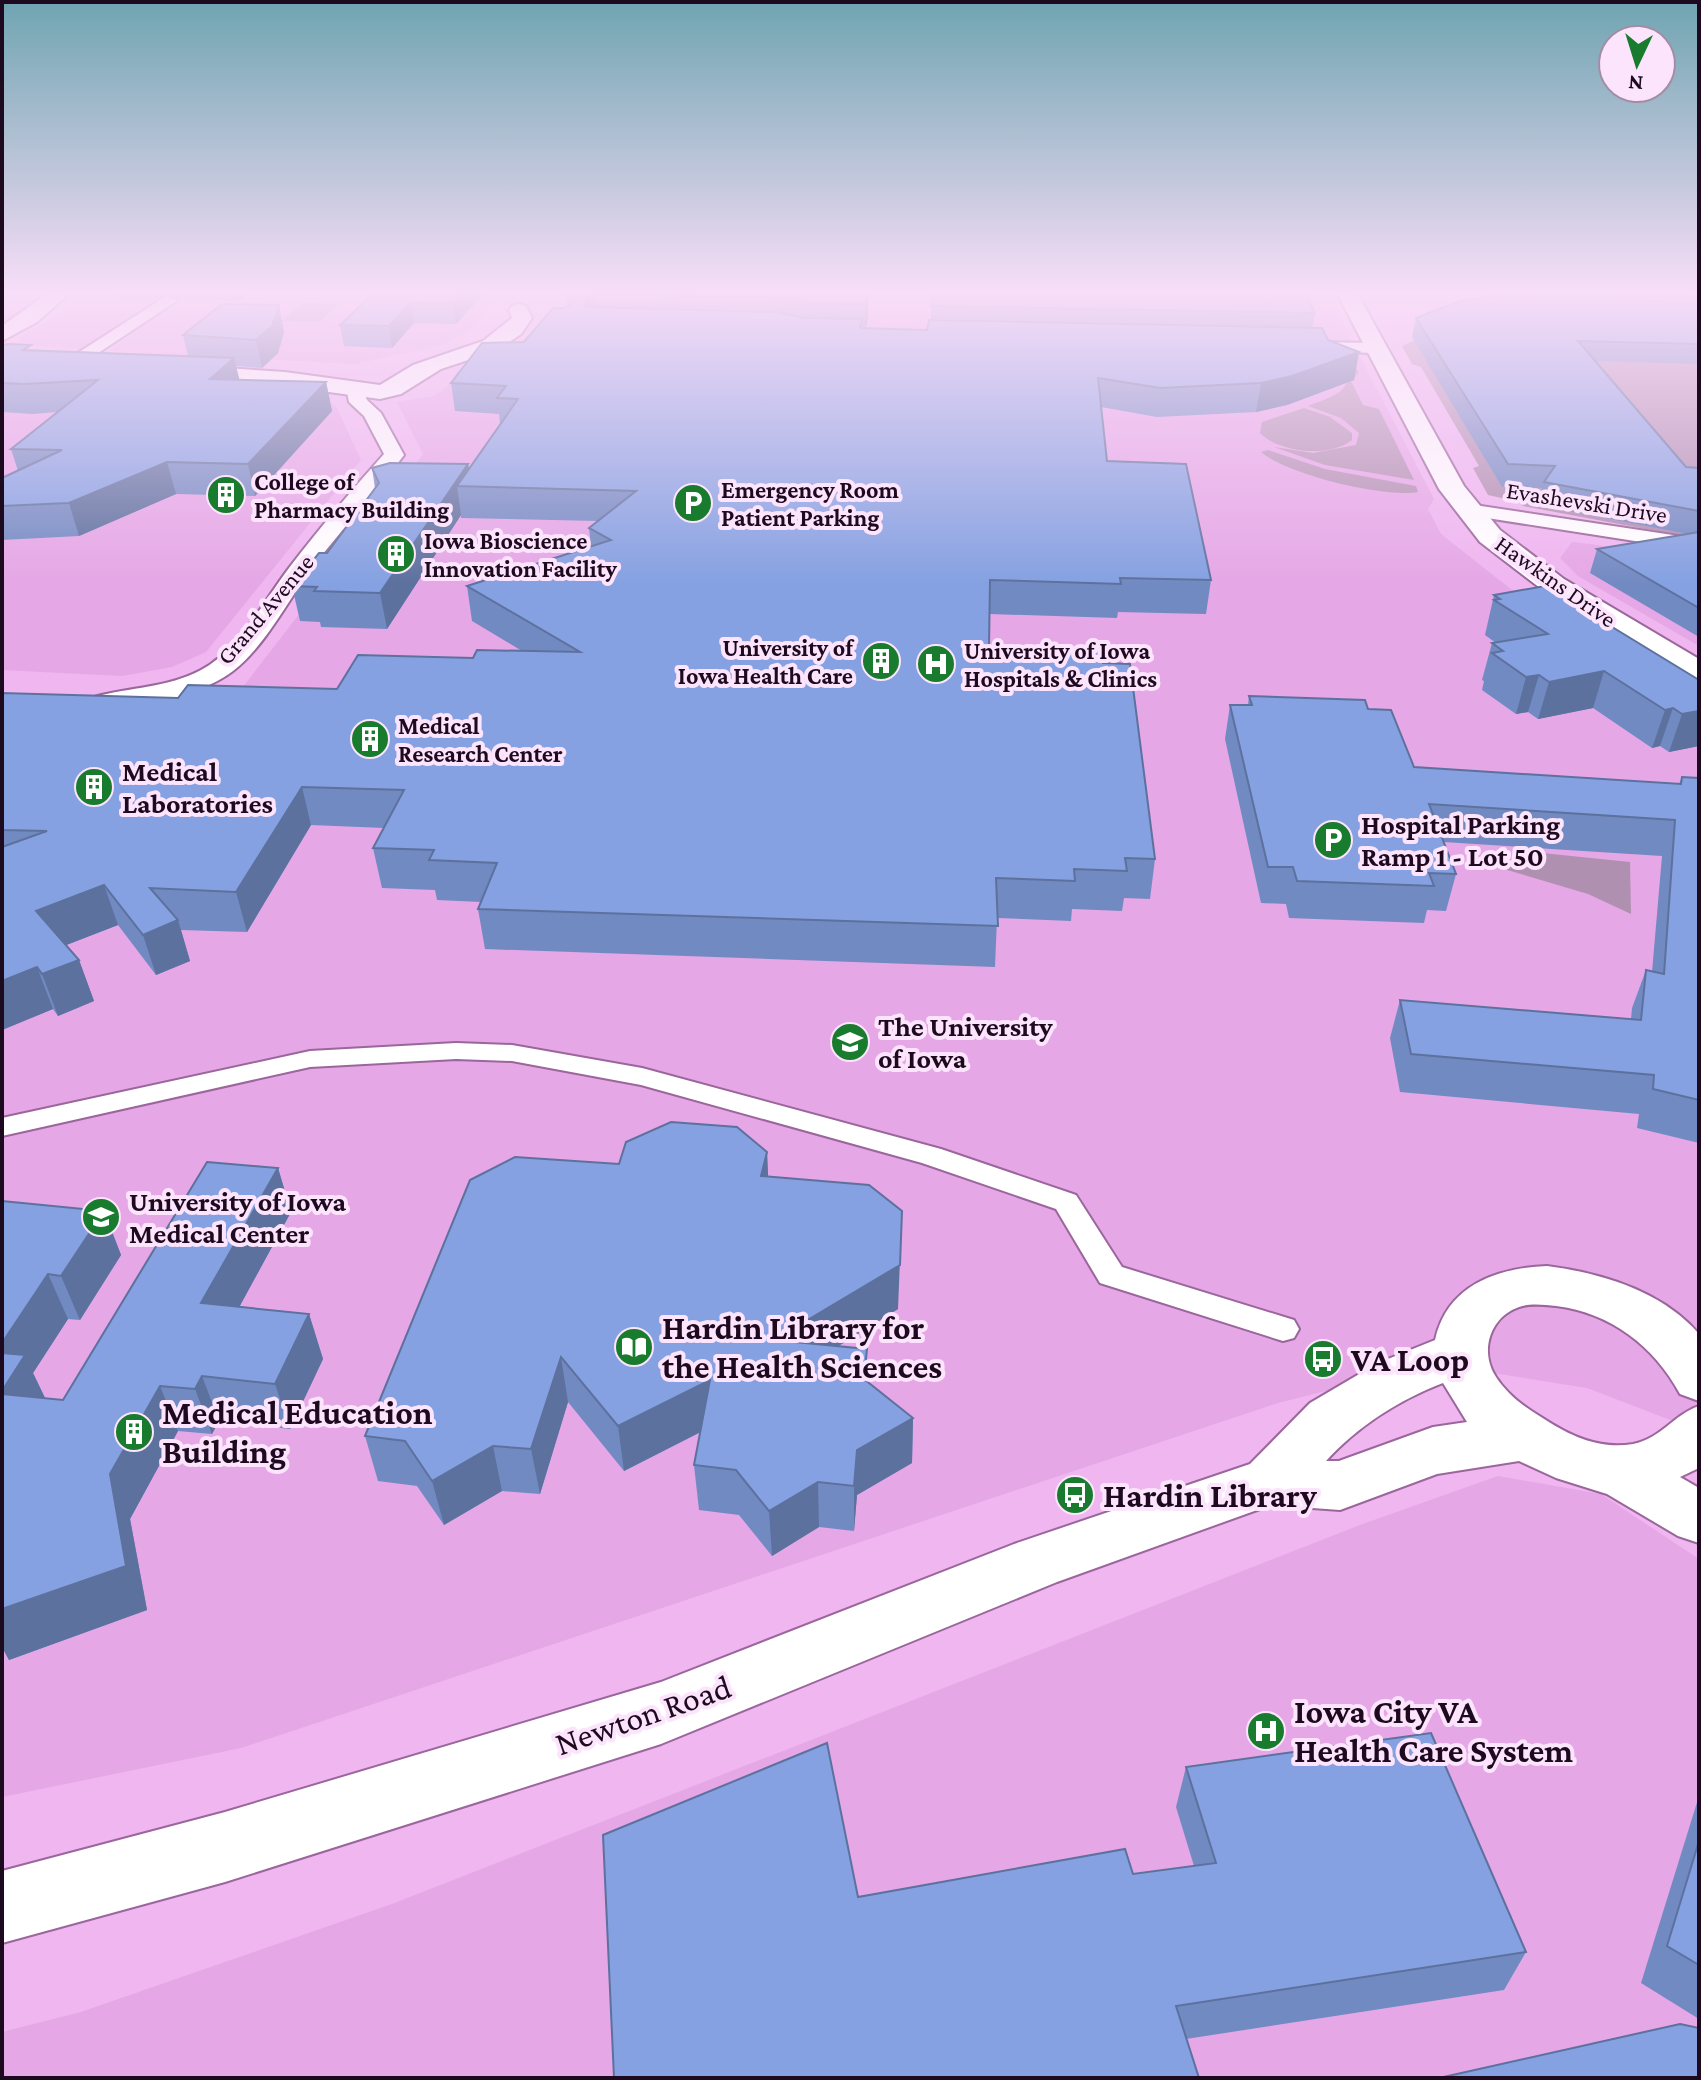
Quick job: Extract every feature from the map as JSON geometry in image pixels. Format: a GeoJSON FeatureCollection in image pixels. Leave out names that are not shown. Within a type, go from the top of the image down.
{"type":"FeatureCollection","features":[{"type":"Feature","properties":{"kind":"street","name":"Grand Avenue"},"geometry":{"type":"LineString","coordinates":[[73,701],[140,700],[222,667],[338,519],[394,455],[372,413],[358,402],[359,390]]}},
{"type":"Feature","properties":{"kind":"street"},"geometry":{"type":"LineString","coordinates":[[372,413],[377,400],[393,390]]}},
{"type":"Feature","properties":{"kind":"street","name":"Hawkins Drive"},"geometry":{"type":"LineString","coordinates":[[1400,390],[1452,489],[1468,510],[1523,564],[1699,673]]}},
{"type":"Feature","properties":{"kind":"street","name":"Evashevski Drive"},"geometry":{"type":"LineString","coordinates":[[1468,510],[1699,545]]}},
{"type":"Feature","properties":{"kind":"street"},"geometry":{"type":"LineString","coordinates":[[2,1127],[310,1059],[456,1051],[512,1053],[642,1077],[931,1156],[1066,1202],[1111,1275],[1283,1329]]}},
{"type":"Feature","properties":{"kind":"street"},"geometry":{"type":"LineString","coordinates":[[1699,1379],[1687,1357],[1660,1328],[1625,1306],[1585,1291],[1546,1286],[1510,1290],[1482,1304],[1464,1325],[1460,1353],[1470,1384],[1492,1413],[1523,1437],[1598,1468],[1617,1470],[1673,1457],[1695,1438],[1699,1429]]}},
{"type":"Feature","properties":{"kind":"street","name":"Newton Road"},"geometry":{"type":"LineString","coordinates":[[1270,1481],[1330,1419],[1397,1378],[1460,1353]]}},
{"type":"Feature","properties":{"kind":"street","name":"Newton Road"},"geometry":{"type":"LineString","coordinates":[[2,1907],[225,1847],[648,1717],[1036,1563],[1270,1481],[1340,1486],[1433,1451],[1523,1437]]}},
{"type":"Feature","properties":{"kind":"street"},"geometry":{"type":"LineString","coordinates":[[1617,1470],[1699,1518]]}},
{"type":"Feature","properties":{"kind":"shaded area"},"geometry":{"type":"Polygon","coordinates":[[[2,390],[258,390],[314,394],[336,406],[361,460],[206,652],[172,667],[122,676],[2,670],[2,390]]]}},
{"type":"Feature","properties":{"kind":"shaded area","name":"The University of Iowa"},"geometry":{"type":"Polygon","coordinates":[[[443,390],[1377,390],[1434,499],[1428,509],[1441,534],[1512,590],[1699,708],[1699,1431],[1587,1388],[1475,1370],[1425,1366],[1278,1403],[241,1748],[2,1797],[2,713],[218,719],[423,454],[397,402],[434,396],[443,390]]]}},
{"type":"Feature","properties":{"kind":"shaded area"},"geometry":{"type":"Polygon","coordinates":[[[1356,390],[1363,405],[1379,409],[1414,480],[1325,465],[1274,447],[1313,453],[1356,445],[1359,433],[1341,418],[1308,406],[1339,392],[1356,390]]]}},
{"type":"Feature","properties":{"kind":"shaded area"},"geometry":{"type":"Polygon","coordinates":[[[1435,390],[1699,390],[1699,539],[1523,506],[1520,502],[1488,495],[1473,468],[1479,466],[1435,390]]]}},
{"type":"Feature","properties":{"kind":"shaded area"},"geometry":{"type":"Polygon","coordinates":[[[1304,408],[1330,417],[1352,433],[1352,440],[1331,449],[1305,451],[1280,445],[1260,433],[1262,422],[1304,408]]]}},
{"type":"Feature","properties":{"kind":"shaded area"},"geometry":{"type":"Polygon","coordinates":[[[1268,450],[1325,469],[1416,486],[1418,492],[1383,492],[1337,483],[1274,461],[1261,452],[1268,450]]]}},
{"type":"Feature","properties":{"kind":"shaded area"},"geometry":{"type":"Polygon","coordinates":[[[1572,542],[1699,557],[1699,646],[1578,576],[1560,558],[1572,542]]]}},
{"type":"Feature","properties":{"kind":"shaded area"},"geometry":{"type":"Polygon","coordinates":[[[1542,853],[1630,862],[1631,914],[1588,894],[1504,869],[1542,853]]]}},
{"type":"Feature","properties":{"kind":"shaded area","name":"Iowa City VA Health Care System"},"geometry":{"type":"Polygon","coordinates":[[[1498,1476],[1601,1494],[1699,1559],[1699,2078],[2,2078],[2,2032],[81,2012],[392,1904],[1360,1525],[1498,1476]]]}},
{"type":"Feature","properties":{"kind":"building"},"geometry":{"type":"Polygon","coordinates":[[[85,390],[318,390],[248,464],[167,462],[69,503],[2,506],[2,478],[62,450],[11,449],[85,390]]]}},
{"type":"Feature","properties":{"kind":"building"},"geometry":{"type":"Polygon","coordinates":[[[503,390],[1099,390],[1107,461],[1186,464],[1211,580],[1120,578],[1121,584],[990,580],[989,647],[1101,650],[1103,663],[1130,664],[1155,859],[1125,858],[1127,871],[1074,869],[1075,881],[996,878],[998,926],[478,909],[497,863],[429,860],[434,850],[373,848],[404,790],[302,787],[236,892],[150,888],[178,920],[143,935],[104,885],[36,911],[79,960],[42,974],[37,967],[2,981],[2,847],[47,831],[2,830],[2,693],[178,698],[188,685],[337,689],[358,655],[473,658],[477,650],[580,652],[467,586],[611,540],[589,528],[636,491],[457,486],[518,399],[497,398],[503,390]]]}},
{"type":"Feature","properties":{"kind":"building"},"geometry":{"type":"Polygon","coordinates":[[[1461,390],[1620,390],[1686,467],[1699,468],[1699,511],[1544,482],[1555,466],[1508,464],[1461,390]]]}},
{"type":"Feature","properties":{"kind":"building"},"geometry":{"type":"Polygon","coordinates":[[[390,463],[468,464],[380,593],[314,591],[317,587],[292,586],[319,553],[327,553],[379,483],[372,468],[390,463]]]}},
{"type":"Feature","properties":{"kind":"building"},"geometry":{"type":"Polygon","coordinates":[[[1699,532],[1699,608],[1597,549],[1699,532]]]}},
{"type":"Feature","properties":{"kind":"building"},"geometry":{"type":"Polygon","coordinates":[[[1545,586],[1699,680],[1699,711],[1682,714],[1673,708],[1665,710],[1604,671],[1549,682],[1539,675],[1526,677],[1492,653],[1503,651],[1492,643],[1548,634],[1494,600],[1500,599],[1494,595],[1545,586]]]}},
{"type":"Feature","properties":{"kind":"building"},"geometry":{"type":"Polygon","coordinates":[[[1249,696],[1365,700],[1368,709],[1391,710],[1414,767],[1681,784],[1682,777],[1699,778],[1699,1100],[1653,1089],[1654,1075],[1411,1054],[1400,1000],[1641,1020],[1646,970],[1664,974],[1675,820],[1429,804],[1456,874],[1429,873],[1434,886],[1297,881],[1293,867],[1268,867],[1230,705],[1252,705],[1249,696]]]}},
{"type":"Feature","properties":{"kind":"building","name":"Hardin Library for the Health Sciences"},"geometry":{"type":"Polygon","coordinates":[[[671,1122],[737,1127],[767,1152],[761,1176],[869,1185],[902,1211],[900,1265],[774,1340],[867,1349],[864,1379],[913,1418],[857,1450],[854,1486],[818,1482],[769,1511],[736,1470],[694,1465],[710,1380],[618,1426],[561,1357],[531,1449],[493,1446],[432,1481],[405,1441],[365,1436],[470,1180],[515,1157],[619,1164],[626,1142],[671,1122]]]}},
{"type":"Feature","properties":{"kind":"building"},"geometry":{"type":"Polygon","coordinates":[[[207,1162],[278,1168],[201,1303],[309,1314],[275,1384],[202,1376],[195,1389],[160,1386],[110,1474],[126,1566],[2,1609],[2,1394],[63,1400],[207,1162]]]}},
{"type":"Feature","properties":{"kind":"building"},"geometry":{"type":"Polygon","coordinates":[[[2,1201],[104,1211],[61,1276],[48,1274],[2,1343],[2,1201]]]}},
{"type":"Feature","properties":{"kind":"building"},"geometry":{"type":"Polygon","coordinates":[[[2,1353],[25,1355],[2,1391],[2,1353]]]}},
{"type":"Feature","properties":{"kind":"building"},"geometry":{"type":"Polygon","coordinates":[[[1431,1733],[1526,1952],[1176,2006],[1199,2078],[614,2078],[603,1835],[827,1743],[858,1897],[1125,1849],[1133,1874],[1216,1863],[1186,1767],[1431,1733]]]}},
{"type":"Feature","properties":{"kind":"building"},"geometry":{"type":"Polygon","coordinates":[[[1699,1841],[1699,1965],[1667,1946],[1699,1841]]]}},
{"type":"Feature","properties":{"kind":"building"},"geometry":{"type":"Polygon","coordinates":[[[1680,2024],[1699,2028],[1699,2078],[1439,2078],[1680,2024]]]}},
{"type":"Feature","properties":{"kind":"place","name":"College of Pharmacy Building"},"geometry":{"type":"Point","coordinates":[226,495]}},
{"type":"Feature","properties":{"kind":"place","name":"Emergency Room Patient Parking"},"geometry":{"type":"Point","coordinates":[693,503]}},
{"type":"Feature","properties":{"kind":"place","name":"Iowa Bioscience Innovation Facility"},"geometry":{"type":"Point","coordinates":[396,554]}},
{"type":"Feature","properties":{"kind":"place","name":"University of Iowa Health Care"},"geometry":{"type":"Point","coordinates":[881,661]}},
{"type":"Feature","properties":{"kind":"place","name":"University of Iowa Hospitals & Clinics"},"geometry":{"type":"Point","coordinates":[936,664]}},
{"type":"Feature","properties":{"kind":"place","name":"Medical Research Center"},"geometry":{"type":"Point","coordinates":[370,739]}},
{"type":"Feature","properties":{"kind":"place","name":"Medical Laboratories"},"geometry":{"type":"Point","coordinates":[94,787]}},
{"type":"Feature","properties":{"kind":"place","name":"Hospital Parking Ramp 1 - Lot 50"},"geometry":{"type":"Point","coordinates":[1333,840]}},
{"type":"Feature","properties":{"kind":"place","name":"The University of Iowa"},"geometry":{"type":"Point","coordinates":[850,1042]}},
{"type":"Feature","properties":{"kind":"place","name":"University of Iowa Medical Center"},"geometry":{"type":"Point","coordinates":[101,1217]}},
{"type":"Feature","properties":{"kind":"place","name":"Hardin Library for the Health Sciences"},"geometry":{"type":"Point","coordinates":[634,1347]}},
{"type":"Feature","properties":{"kind":"place","name":"VA Loop"},"geometry":{"type":"Point","coordinates":[1323,1359]}},
{"type":"Feature","properties":{"kind":"place","name":"Medical Education Building"},"geometry":{"type":"Point","coordinates":[134,1432]}},
{"type":"Feature","properties":{"kind":"place","name":"Hardin Library"},"geometry":{"type":"Point","coordinates":[1075,1495]}},
{"type":"Feature","properties":{"kind":"place","name":"Iowa City VA Health Care System"},"geometry":{"type":"Point","coordinates":[1266,1731]}}]}
